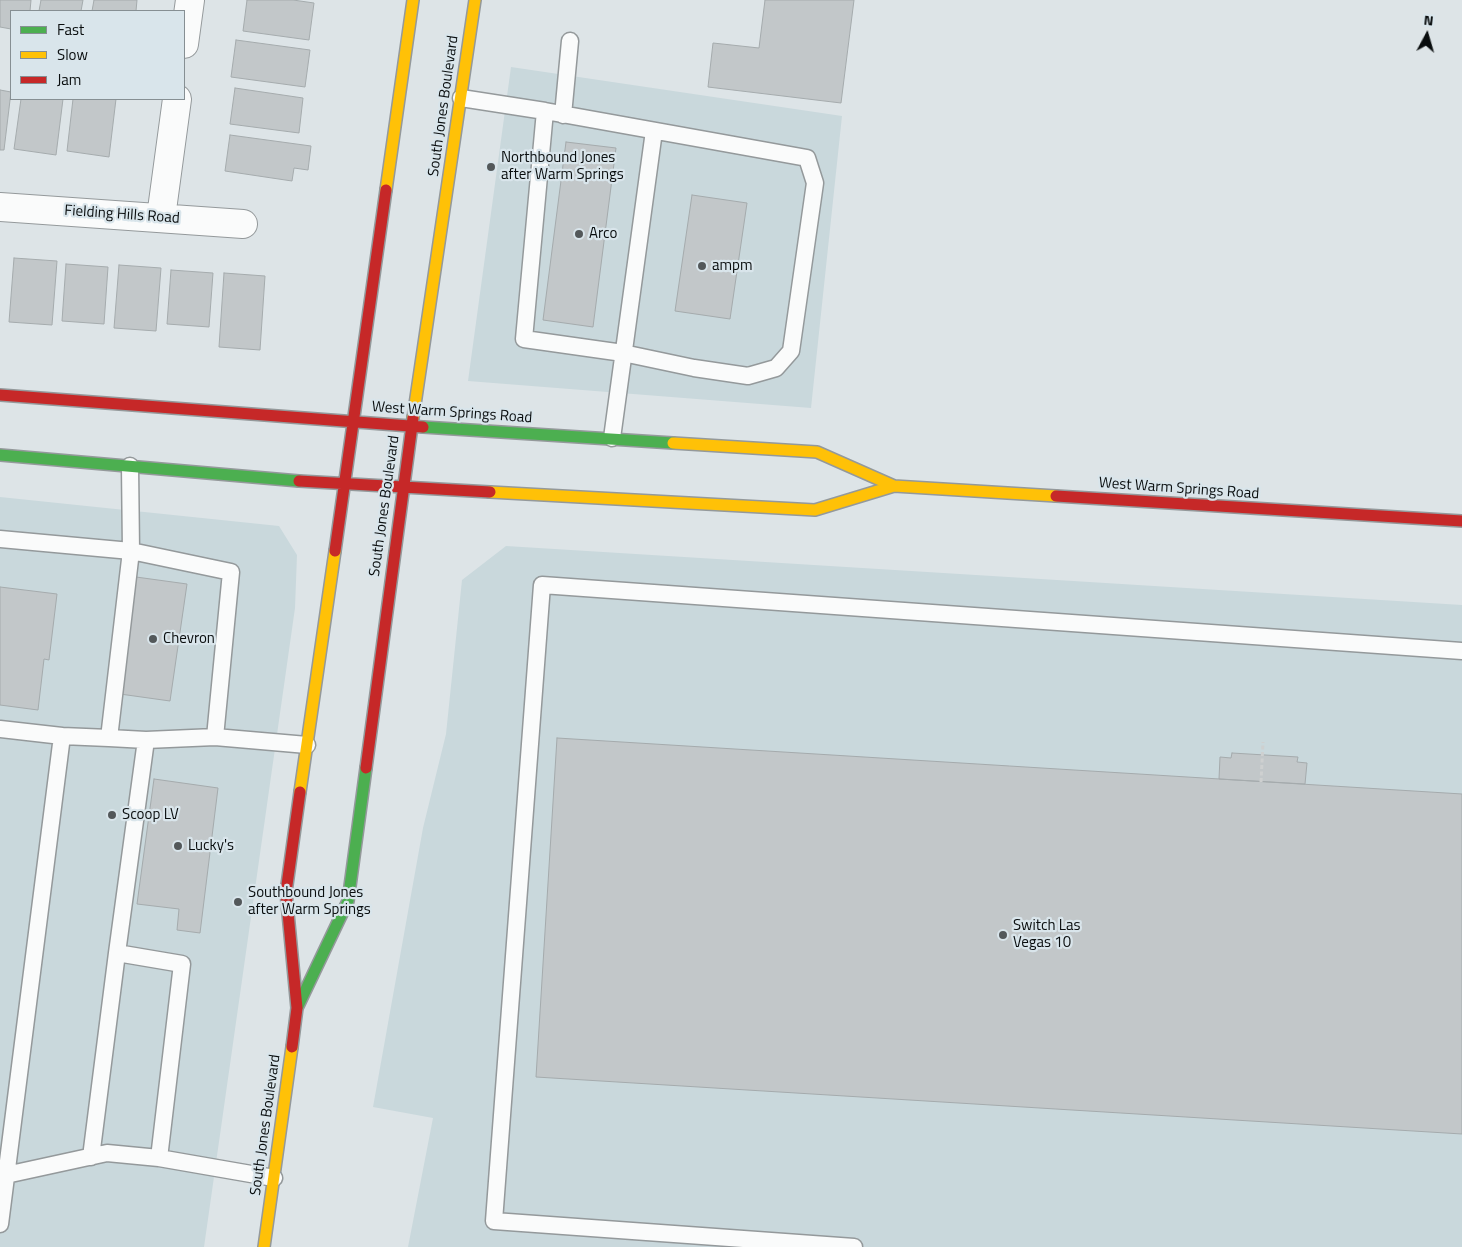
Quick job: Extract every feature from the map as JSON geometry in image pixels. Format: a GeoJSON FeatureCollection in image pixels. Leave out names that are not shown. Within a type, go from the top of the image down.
{"type":"FeatureCollection","features":[{"type":"Feature","properties":{"kind":"main road","name":"South Jones Boulevard"},"geometry":{"type":"LineString","coordinates":[[264,1247],[297,1008],[286,892],[412,0]]}},
{"type":"Feature","properties":{"kind":"main road","name":"South Jones Boulevard"},"geometry":{"type":"LineString","coordinates":[[297,1008],[348,901],[403,487],[475,0]]}},
{"type":"Feature","properties":{"kind":"main road","name":"West Warm Springs Road"},"geometry":{"type":"LineString","coordinates":[[0,395],[353,422],[817,452],[894,486],[1462,521]]}},
{"type":"Feature","properties":{"kind":"main road","name":"West Warm Springs Road"},"geometry":{"type":"LineString","coordinates":[[0,455],[403,487],[815,510],[894,486]]}},
{"type":"Feature","properties":{"kind":"street"},"geometry":{"type":"LineString","coordinates":[[185,37],[190,0]]}},
{"type":"Feature","properties":{"kind":"street"},"geometry":{"type":"LineString","coordinates":[[161,217],[176,100]]}},
{"type":"Feature","properties":{"kind":"street","name":"Fielding Hills Road"},"geometry":{"type":"LineString","coordinates":[[0,207],[243,224]]}},
{"type":"Feature","properties":{"kind":"lane"},"geometry":{"type":"LineString","coordinates":[[563,115],[570,41]]}},
{"type":"Feature","properties":{"kind":"lane"},"geometry":{"type":"LineString","coordinates":[[461,98],[545,111],[807,158],[815,183],[791,350],[776,368],[748,376],[694,368],[623,353],[524,339],[545,111]]}},
{"type":"Feature","properties":{"kind":"lane"},"geometry":{"type":"LineString","coordinates":[[612,438],[654,131]]}},
{"type":"Feature","properties":{"kind":"lane"},"geometry":{"type":"LineString","coordinates":[[109,738],[131,551],[130,466]]}},
{"type":"Feature","properties":{"kind":"lane"},"geometry":{"type":"LineString","coordinates":[[0,539],[131,551],[231,572],[215,737]]}},
{"type":"Feature","properties":{"kind":"lane"},"geometry":{"type":"LineString","coordinates":[[854,1247],[494,1221],[542,585],[1462,651]]}},
{"type":"Feature","properties":{"kind":"lane"},"geometry":{"type":"LineString","coordinates":[[0,728],[62,736],[146,740],[215,737],[307,745]]}},
{"type":"Feature","properties":{"kind":"lane"},"geometry":{"type":"LineString","coordinates":[[0,1224],[62,736]]}},
{"type":"Feature","properties":{"kind":"lane"},"geometry":{"type":"LineString","coordinates":[[91,1157],[116,953],[146,740]]}},
{"type":"Feature","properties":{"kind":"lane"},"geometry":{"type":"LineString","coordinates":[[116,953],[182,964],[159,1158]]}},
{"type":"Feature","properties":{"kind":"lane"},"geometry":{"type":"LineString","coordinates":[[6,1175],[107,1153],[159,1158],[274,1178]]}},
{"type":"Feature","properties":{"kind":"path"},"geometry":{"type":"LineString","coordinates":[[1261,782],[1263,742]]}},
{"type":"Feature","properties":{"kind":"shaded area"},"geometry":{"type":"Polygon","coordinates":[[[511,67],[842,116],[811,408],[468,381],[511,67]]]}},
{"type":"Feature","properties":{"kind":"shaded area"},"geometry":{"type":"Polygon","coordinates":[[[0,497],[279,526],[297,555],[295,608],[204,1247],[0,1247],[0,497]]]}},
{"type":"Feature","properties":{"kind":"shaded area"},"geometry":{"type":"Polygon","coordinates":[[[506,546],[1462,605],[1462,1247],[408,1247],[433,1118],[373,1107],[423,828],[446,734],[462,580],[506,546]]]}},
{"type":"Feature","properties":{"kind":"building"},"geometry":{"type":"Polygon","coordinates":[[[0,0],[31,0],[30,10],[10,10],[10,29],[0,27],[0,0]]]}},
{"type":"Feature","properties":{"kind":"building"},"geometry":{"type":"Polygon","coordinates":[[[41,0],[83,0],[81,10],[39,10],[41,0]]]}},
{"type":"Feature","properties":{"kind":"building"},"geometry":{"type":"Polygon","coordinates":[[[94,0],[137,0],[136,10],[92,10],[94,0]]]}},
{"type":"Feature","properties":{"kind":"building"},"geometry":{"type":"Polygon","coordinates":[[[247,0],[293,0],[314,3],[309,40],[243,31],[247,0]]]}},
{"type":"Feature","properties":{"kind":"building"},"geometry":{"type":"Polygon","coordinates":[[[765,0],[854,0],[841,103],[708,87],[713,43],[759,48],[765,0]]]}},
{"type":"Feature","properties":{"kind":"building"},"geometry":{"type":"Polygon","coordinates":[[[236,40],[310,50],[305,87],[231,77],[236,40]]]}},
{"type":"Feature","properties":{"kind":"building"},"geometry":{"type":"Polygon","coordinates":[[[235,88],[303,98],[299,133],[230,124],[235,88]]]}},
{"type":"Feature","properties":{"kind":"building"},"geometry":{"type":"Polygon","coordinates":[[[0,90],[10,92],[10,100],[4,150],[0,150],[0,90]]]}},
{"type":"Feature","properties":{"kind":"building"},"geometry":{"type":"Polygon","coordinates":[[[21,100],[63,100],[56,155],[14,149],[21,100]]]}},
{"type":"Feature","properties":{"kind":"building"},"geometry":{"type":"Polygon","coordinates":[[[73,100],[116,100],[109,157],[67,151],[73,100]]]}},
{"type":"Feature","properties":{"kind":"building"},"geometry":{"type":"Polygon","coordinates":[[[230,135],[311,146],[308,170],[294,168],[292,181],[225,171],[230,135]]]}},
{"type":"Feature","properties":{"kind":"building","name":"Arco"},"geometry":{"type":"Polygon","coordinates":[[[566,142],[616,148],[593,327],[543,320],[566,142]]]}},
{"type":"Feature","properties":{"kind":"building"},"geometry":{"type":"Polygon","coordinates":[[[692,195],[747,203],[730,319],[675,311],[692,195]]]}},
{"type":"Feature","properties":{"kind":"building"},"geometry":{"type":"Polygon","coordinates":[[[14,258],[57,261],[52,325],[9,322],[14,258]]]}},
{"type":"Feature","properties":{"kind":"building"},"geometry":{"type":"Polygon","coordinates":[[[66,264],[108,267],[104,324],[62,321],[66,264]]]}},
{"type":"Feature","properties":{"kind":"building"},"geometry":{"type":"Polygon","coordinates":[[[119,265],[161,268],[156,331],[114,328],[119,265]]]}},
{"type":"Feature","properties":{"kind":"building"},"geometry":{"type":"Polygon","coordinates":[[[171,270],[213,273],[209,327],[167,324],[171,270]]]}},
{"type":"Feature","properties":{"kind":"building"},"geometry":{"type":"Polygon","coordinates":[[[224,273],[265,276],[260,350],[219,347],[224,273]]]}},
{"type":"Feature","properties":{"kind":"building","name":"Chevron"},"geometry":{"type":"Polygon","coordinates":[[[136,577],[187,584],[170,701],[120,694],[136,577]]]}},
{"type":"Feature","properties":{"kind":"building"},"geometry":{"type":"Polygon","coordinates":[[[0,587],[57,594],[49,660],[44,659],[38,710],[0,705],[0,587]]]}},
{"type":"Feature","properties":{"kind":"building","name":"Switch Las Vegas 10"},"geometry":{"type":"Polygon","coordinates":[[[557,738],[1462,794],[1462,1134],[536,1077],[557,738]]]}},
{"type":"Feature","properties":{"kind":"building"},"geometry":{"type":"Polygon","coordinates":[[[1232,753],[1298,757],[1297,762],[1307,763],[1305,784],[1219,779],[1220,757],[1231,758],[1232,753]]]}},
{"type":"Feature","properties":{"kind":"building","name":"Lucky's"},"geometry":{"type":"Polygon","coordinates":[[[154,779],[218,788],[200,933],[177,930],[179,909],[137,904],[154,779]]]}},
{"type":"Feature","properties":{"kind":"traffic: fast"},"geometry":{"type":"LineString","coordinates":[[423,427],[673,443]]}},
{"type":"Feature","properties":{"kind":"traffic: fast"},"geometry":{"type":"LineString","coordinates":[[0,455],[299,481]]}},
{"type":"Feature","properties":{"kind":"traffic: fast"},"geometry":{"type":"LineString","coordinates":[[298,1006],[348,901],[366,768]]}},
{"type":"Feature","properties":{"kind":"traffic: slow"},"geometry":{"type":"LineString","coordinates":[[386,190],[413,0]]}},
{"type":"Feature","properties":{"kind":"traffic: slow"},"geometry":{"type":"LineString","coordinates":[[413,418],[475,0]]}},
{"type":"Feature","properties":{"kind":"traffic: slow"},"geometry":{"type":"LineString","coordinates":[[673,443],[817,452],[894,486],[1056,496]]}},
{"type":"Feature","properties":{"kind":"traffic: slow"},"geometry":{"type":"LineString","coordinates":[[490,492],[815,510],[894,486]]}},
{"type":"Feature","properties":{"kind":"traffic: slow"},"geometry":{"type":"LineString","coordinates":[[300,792],[335,551]]}},
{"type":"Feature","properties":{"kind":"traffic: slow"},"geometry":{"type":"LineString","coordinates":[[264,1247],[292,1047]]}},
{"type":"Feature","properties":{"kind":"traffic: jam"},"geometry":{"type":"LineString","coordinates":[[335,551],[386,190]]}},
{"type":"Feature","properties":{"kind":"traffic: jam"},"geometry":{"type":"LineString","coordinates":[[0,395],[423,427]]}},
{"type":"Feature","properties":{"kind":"traffic: jam"},"geometry":{"type":"LineString","coordinates":[[366,768],[413,418]]}},
{"type":"Feature","properties":{"kind":"traffic: jam"},"geometry":{"type":"LineString","coordinates":[[299,481],[490,492]]}},
{"type":"Feature","properties":{"kind":"traffic: jam"},"geometry":{"type":"LineString","coordinates":[[1056,496],[1462,521]]}},
{"type":"Feature","properties":{"kind":"traffic: jam"},"geometry":{"type":"LineString","coordinates":[[292,1047],[297,1008],[286,892],[300,792]]}},
{"type":"Feature","properties":{"kind":"place","name":"Northbound Jones after Warm Springs"},"geometry":{"type":"Point","coordinates":[491,167]}},
{"type":"Feature","properties":{"kind":"place","name":"Arco"},"geometry":{"type":"Point","coordinates":[579,234]}},
{"type":"Feature","properties":{"kind":"place","name":"ampm"},"geometry":{"type":"Point","coordinates":[702,266]}},
{"type":"Feature","properties":{"kind":"place","name":"Chevron"},"geometry":{"type":"Point","coordinates":[153,639]}},
{"type":"Feature","properties":{"kind":"place","name":"Scoop LV"},"geometry":{"type":"Point","coordinates":[112,815]}},
{"type":"Feature","properties":{"kind":"place","name":"Lucky's"},"geometry":{"type":"Point","coordinates":[178,846]}},
{"type":"Feature","properties":{"kind":"place","name":"Southbound Jones after Warm Springs"},"geometry":{"type":"Point","coordinates":[238,902]}},
{"type":"Feature","properties":{"kind":"place","name":"Switch Las Vegas 10"},"geometry":{"type":"Point","coordinates":[1003,935]}}]}
